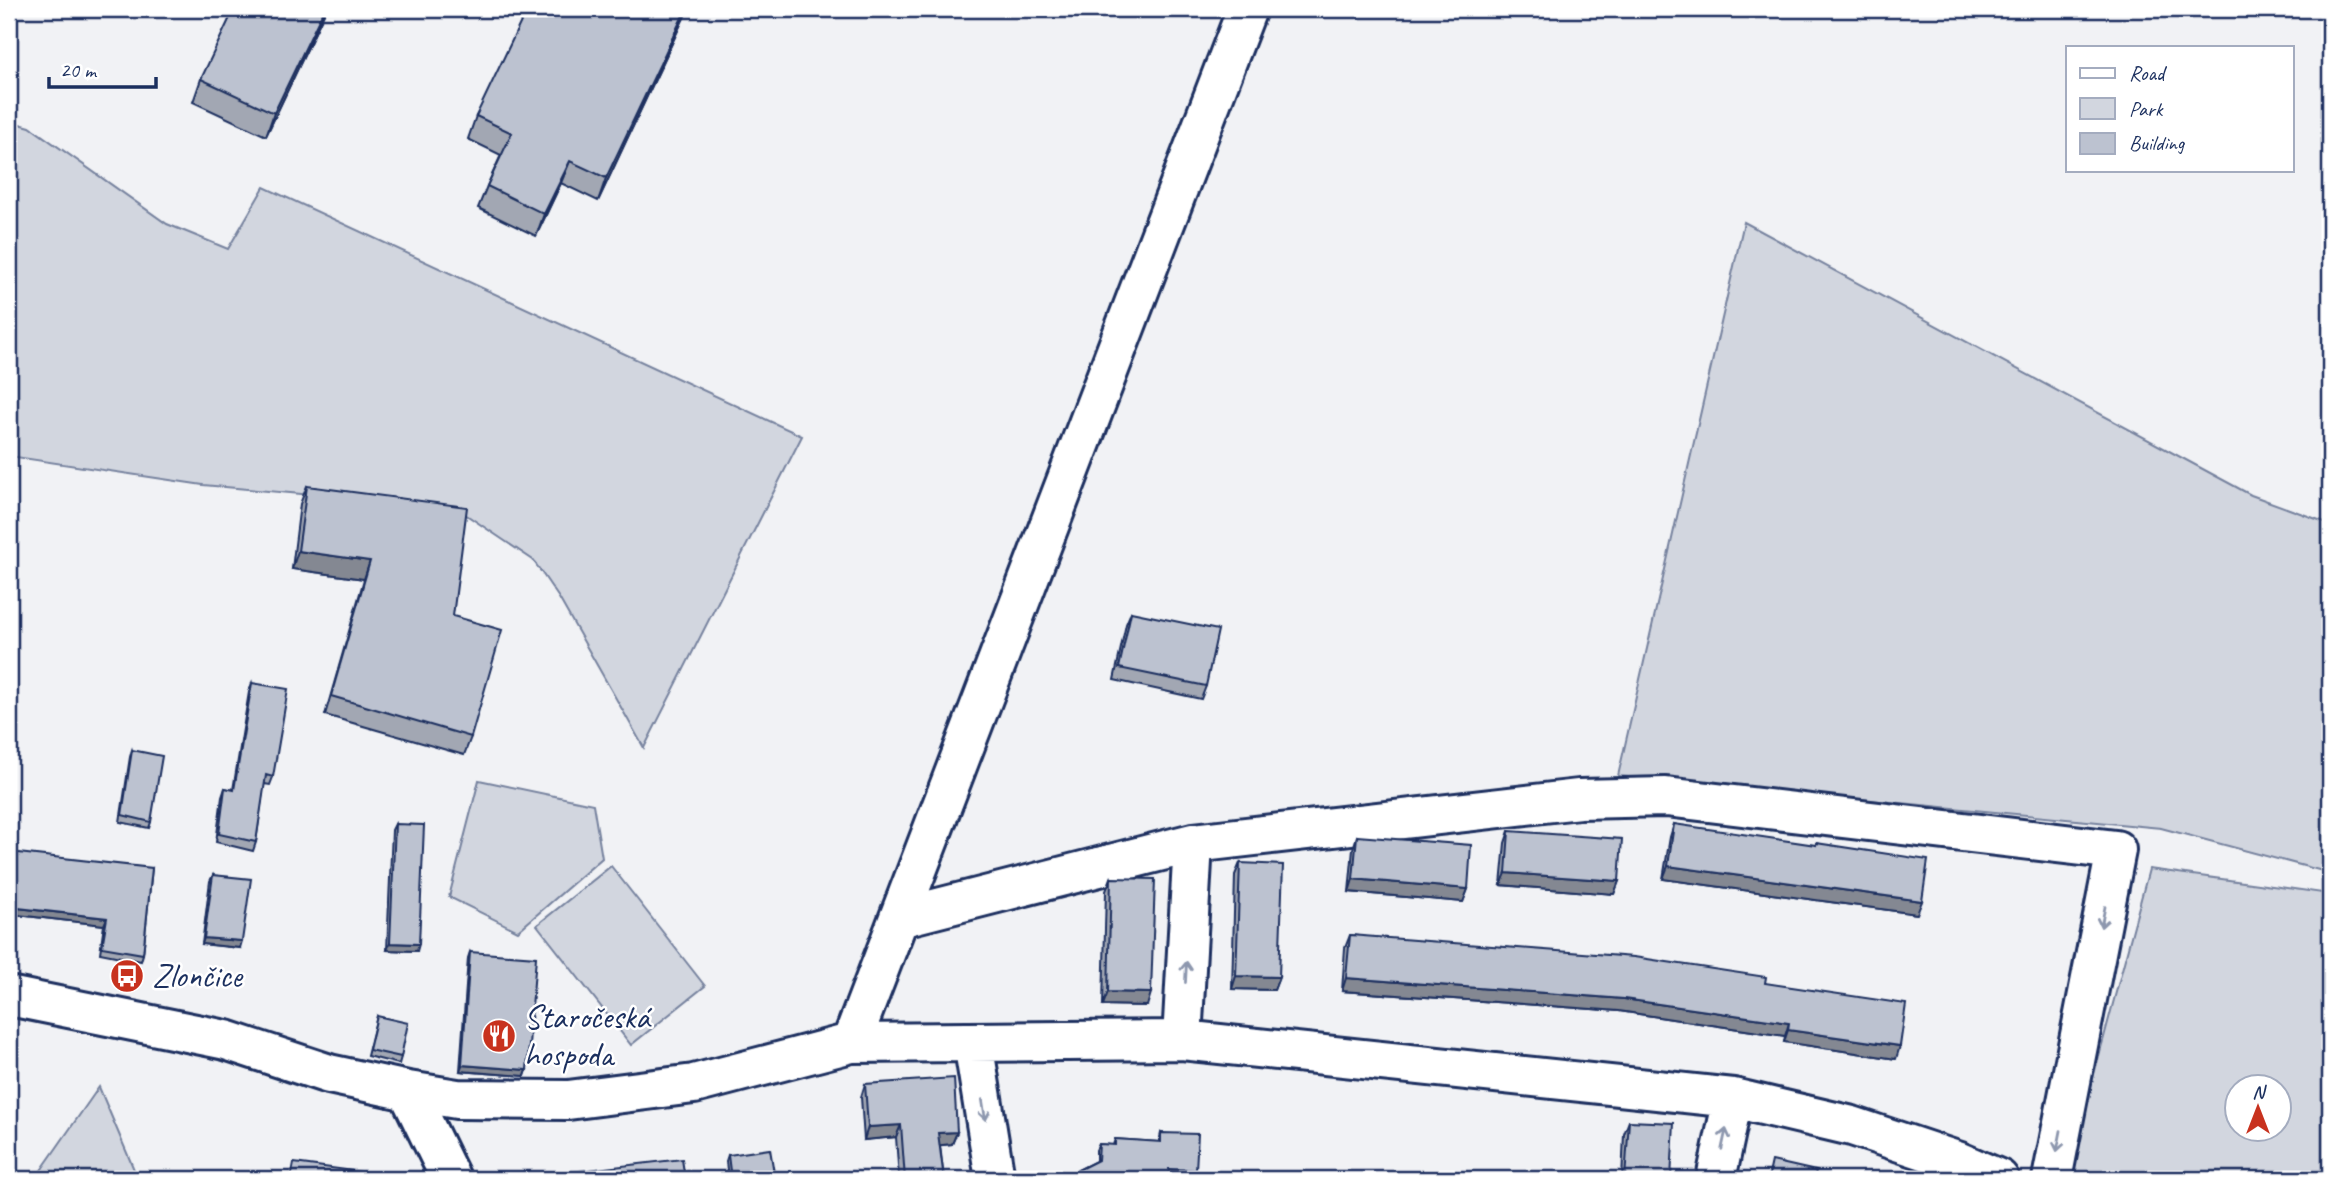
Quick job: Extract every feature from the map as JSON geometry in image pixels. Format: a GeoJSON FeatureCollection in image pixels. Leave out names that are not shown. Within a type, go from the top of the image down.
{"type":"FeatureCollection","features":[{"type":"Feature","properties":{"kind":"street"},"geometry":{"type":"LineString","coordinates":[[851,1043],[1247,9]]}},
{"type":"Feature","properties":{"kind":"street"},"geometry":{"type":"LineString","coordinates":[[900,918],[1193,843],[1579,799],[1666,797],[2116,850],[2052,1179]]}},
{"type":"Feature","properties":{"kind":"street"},"geometry":{"type":"LineString","coordinates":[[1182,1040],[1193,843]]}},
{"type":"Feature","properties":{"kind":"street"},"geometry":{"type":"LineString","coordinates":[[9,996],[226,1040],[330,1074],[457,1099],[568,1100],[694,1084],[851,1043],[1182,1040],[1732,1098],[1852,1126],[1957,1161],[1999,1179]]}},
{"type":"Feature","properties":{"kind":"street"},"geometry":{"type":"LineString","coordinates":[[973,1042],[995,1179]]}},
{"type":"Feature","properties":{"kind":"street"},"geometry":{"type":"LineString","coordinates":[[408,1091],[451,1179]]}},
{"type":"Feature","properties":{"kind":"street"},"geometry":{"type":"LineString","coordinates":[[1716,1179],[1732,1098]]}},
{"type":"Feature","properties":{"kind":"green space"},"geometry":{"type":"Polygon","coordinates":[[[9,121],[30,127],[167,224],[228,249],[264,187],[802,436],[644,748],[559,598],[533,560],[456,508],[203,485],[9,456],[9,121]]]}},
{"type":"Feature","properties":{"kind":"green space"},"geometry":{"type":"Polygon","coordinates":[[[1744,222],[2251,495],[2330,524],[2330,873],[2161,828],[1618,776],[1744,222]]]}},
{"type":"Feature","properties":{"kind":"green space"},"geometry":{"type":"Polygon","coordinates":[[[479,780],[593,804],[602,858],[518,931],[449,897],[479,780]]]}},
{"type":"Feature","properties":{"kind":"green space"},"geometry":{"type":"Polygon","coordinates":[[[611,866],[705,986],[631,1045],[537,925],[611,866]]]}},
{"type":"Feature","properties":{"kind":"green space"},"geometry":{"type":"Polygon","coordinates":[[[2149,869],[2330,894],[2330,1179],[2066,1179],[2149,869]]]}},
{"type":"Feature","properties":{"kind":"green space"},"geometry":{"type":"Polygon","coordinates":[[[99,1087],[138,1179],[35,1179],[99,1087]]]}},
{"type":"Feature","properties":{"kind":"building"},"geometry":{"type":"Polygon","coordinates":[[[234,9],[324,9],[274,113],[201,79],[234,9]]]}},
{"type":"Feature","properties":{"kind":"building"},"geometry":{"type":"Polygon","coordinates":[[[527,9],[686,9],[606,178],[570,161],[544,214],[487,186],[512,133],[476,116],[527,9]]]}},
{"type":"Feature","properties":{"kind":"building"},"geometry":{"type":"Polygon","coordinates":[[[307,486],[467,507],[453,616],[502,630],[471,737],[331,696],[370,561],[298,551],[307,486]]]}},
{"type":"Feature","properties":{"kind":"building"},"geometry":{"type":"Polygon","coordinates":[[[1131,612],[1218,630],[1206,686],[1119,668],[1131,612]]]}},
{"type":"Feature","properties":{"kind":"building"},"geometry":{"type":"Polygon","coordinates":[[[252,683],[288,689],[273,777],[266,775],[256,842],[219,834],[225,788],[234,790],[252,683]]]}},
{"type":"Feature","properties":{"kind":"building"},"geometry":{"type":"Polygon","coordinates":[[[132,750],[162,756],[151,822],[122,815],[132,750]]]}},
{"type":"Feature","properties":{"kind":"building"},"geometry":{"type":"Polygon","coordinates":[[[395,824],[424,825],[419,944],[390,943],[395,824]]]}},
{"type":"Feature","properties":{"kind":"building"},"geometry":{"type":"Polygon","coordinates":[[[1674,824],[1928,860],[1922,901],[1668,866],[1674,824]]]}},
{"type":"Feature","properties":{"kind":"building"},"geometry":{"type":"Polygon","coordinates":[[[1509,831],[1622,839],[1619,881],[1506,873],[1509,831]]]}},
{"type":"Feature","properties":{"kind":"building"},"geometry":{"type":"Polygon","coordinates":[[[1357,836],[1471,845],[1468,889],[1353,879],[1357,836]]]}},
{"type":"Feature","properties":{"kind":"building"},"geometry":{"type":"Polygon","coordinates":[[[9,852],[152,868],[143,954],[102,947],[107,918],[9,907],[9,852]]]}},
{"type":"Feature","properties":{"kind":"building"},"geometry":{"type":"Polygon","coordinates":[[[1240,863],[1283,865],[1279,977],[1236,976],[1240,863]]]}},
{"type":"Feature","properties":{"kind":"building"},"geometry":{"type":"Polygon","coordinates":[[[213,875],[251,879],[242,941],[204,938],[213,875]]]}},
{"type":"Feature","properties":{"kind":"building"},"geometry":{"type":"Polygon","coordinates":[[[1111,878],[1155,879],[1151,993],[1108,992],[1111,878]]]}},
{"type":"Feature","properties":{"kind":"building"},"geometry":{"type":"Polygon","coordinates":[[[1350,935],[1634,957],[1766,977],[1765,983],[1906,1004],[1900,1046],[1788,1030],[1789,1023],[1624,999],[1346,978],[1350,935]]]}},
{"type":"Feature","properties":{"kind":"building"},"geometry":{"type":"Polygon","coordinates":[[[470,952],[536,957],[527,1070],[462,1065],[470,952]]]}},
{"type":"Feature","properties":{"kind":"building"},"geometry":{"type":"Polygon","coordinates":[[[377,1016],[408,1023],[401,1057],[369,1050],[377,1016]]]}},
{"type":"Feature","properties":{"kind":"building"},"geometry":{"type":"Polygon","coordinates":[[[954,1078],[957,1132],[938,1133],[944,1179],[905,1179],[901,1125],[868,1127],[865,1084],[954,1078]]]}},
{"type":"Feature","properties":{"kind":"building"},"geometry":{"type":"Polygon","coordinates":[[[1629,1121],[1674,1123],[1671,1179],[1625,1179],[1629,1121]]]}},
{"type":"Feature","properties":{"kind":"building"},"geometry":{"type":"Polygon","coordinates":[[[1161,1133],[1198,1134],[1196,1170],[1169,1169],[1168,1179],[1090,1179],[1078,1170],[1098,1160],[1099,1144],[1115,1145],[1115,1139],[1161,1142],[1161,1133]]]}},
{"type":"Feature","properties":{"kind":"building"},"geometry":{"type":"Polygon","coordinates":[[[770,1149],[775,1179],[731,1179],[728,1155],[770,1149]]]}},
{"type":"Feature","properties":{"kind":"building"},"geometry":{"type":"Polygon","coordinates":[[[682,1159],[685,1179],[487,1179],[486,1175],[526,1172],[527,1177],[682,1159]]]}},
{"type":"Feature","properties":{"kind":"building"},"geometry":{"type":"Polygon","coordinates":[[[1772,1161],[1816,1171],[1814,1179],[1768,1179],[1772,1161]]]}},
{"type":"Feature","properties":{"kind":"building"},"geometry":{"type":"Polygon","coordinates":[[[294,1163],[413,1179],[291,1179],[294,1163]]]}},
{"type":"Feature","properties":{"kind":"place","name":"Zlončice"},"geometry":{"type":"Point","coordinates":[127,976]}},
{"type":"Feature","properties":{"kind":"place","name":"Staročeská hospoda"},"geometry":{"type":"Point","coordinates":[499,1036]}}]}
